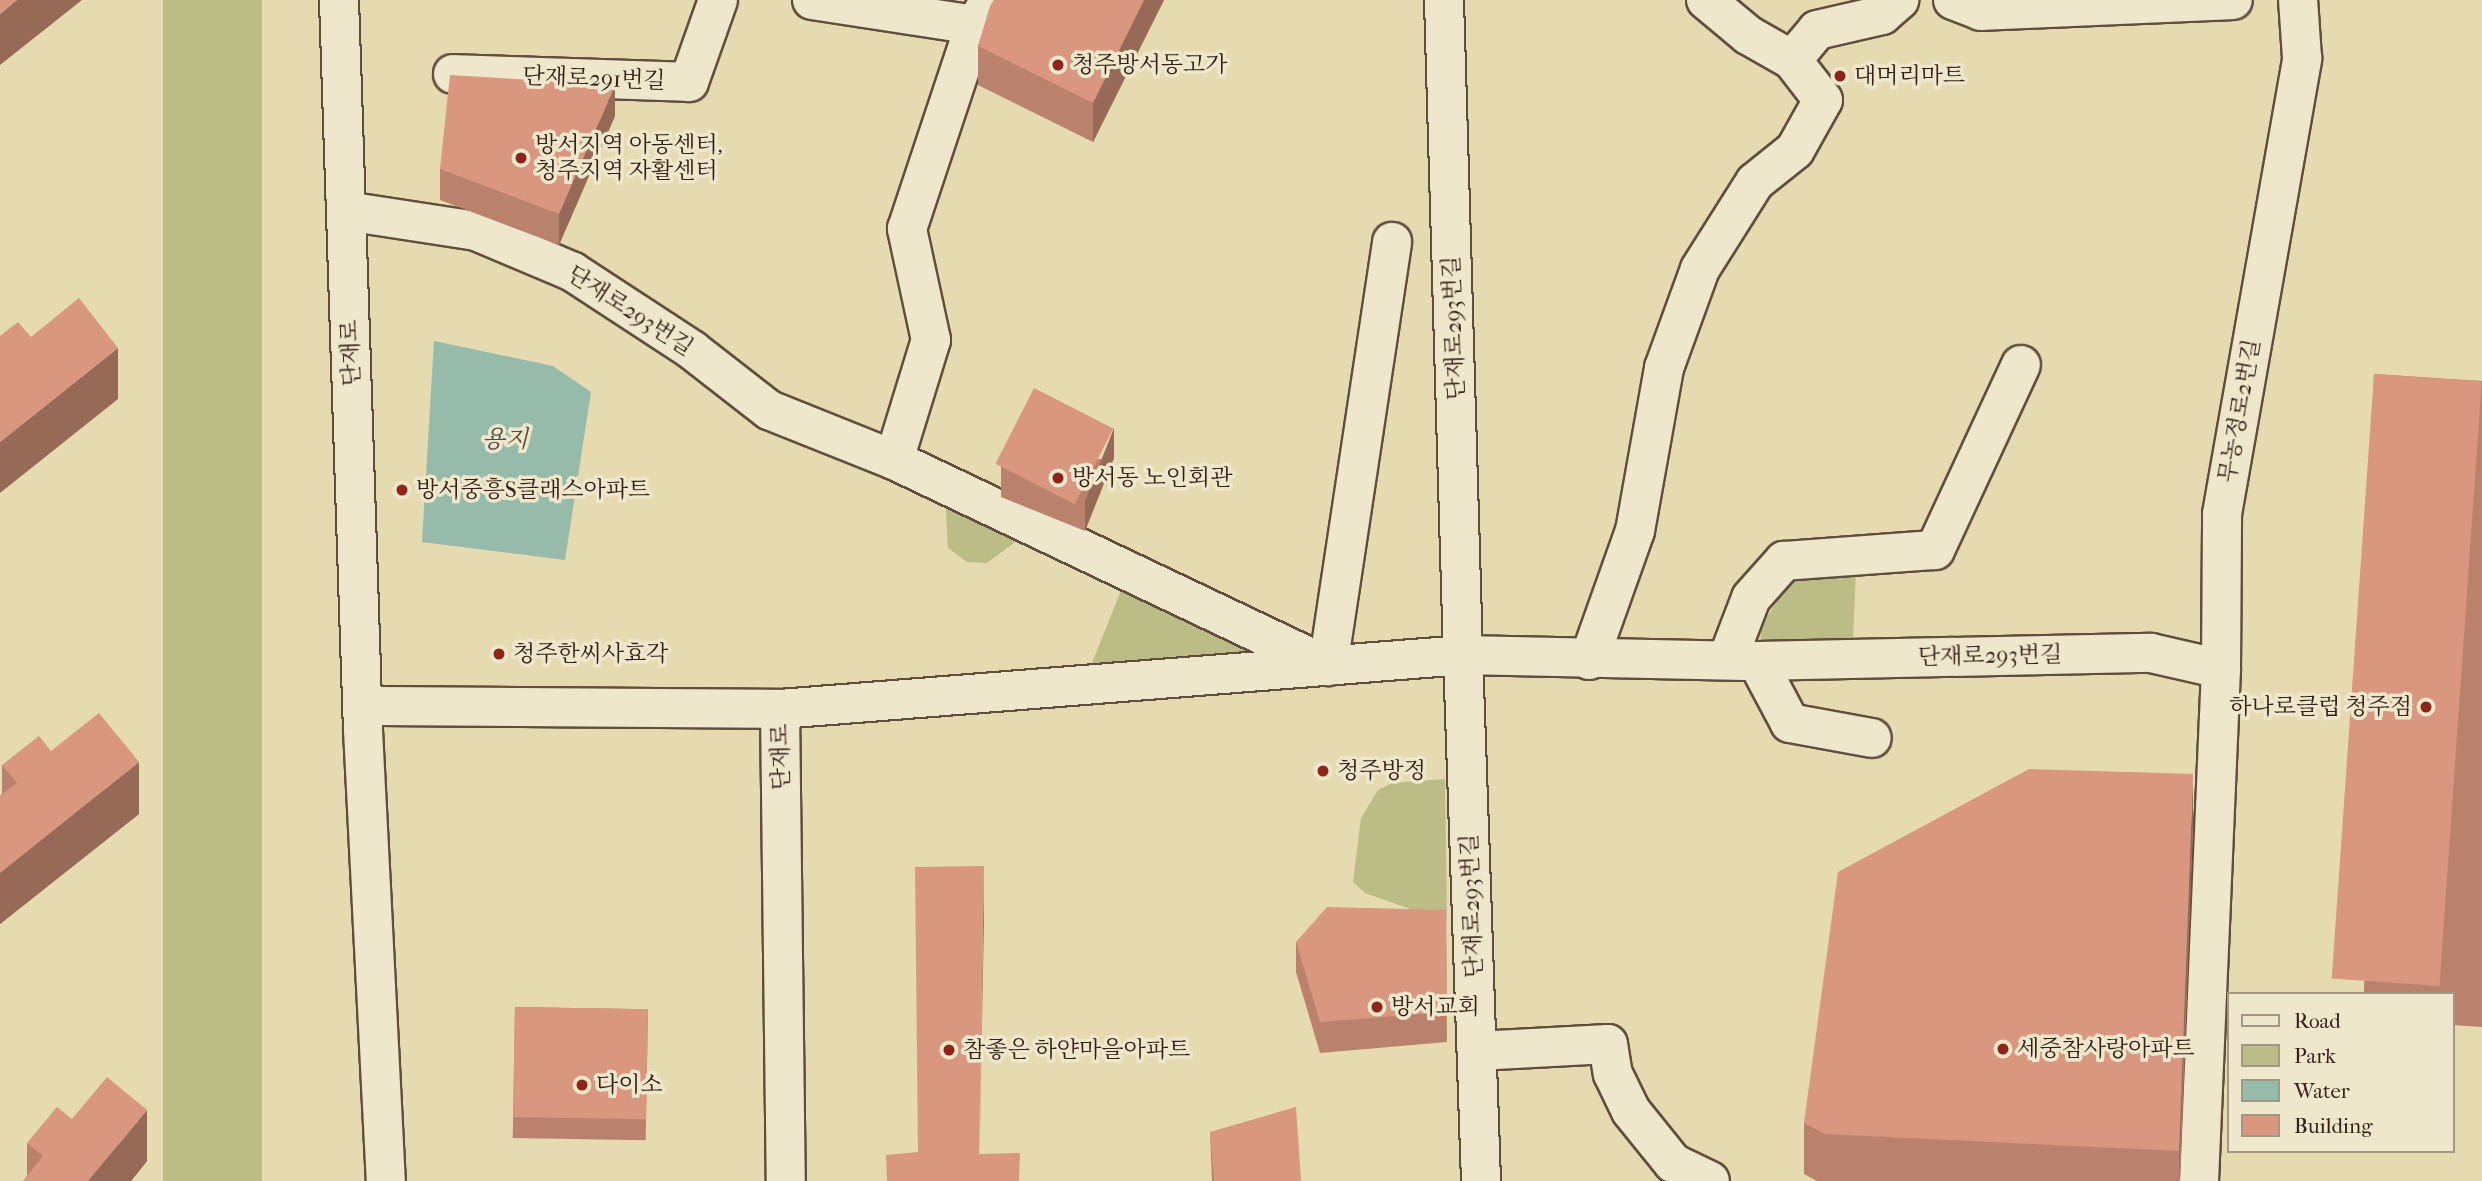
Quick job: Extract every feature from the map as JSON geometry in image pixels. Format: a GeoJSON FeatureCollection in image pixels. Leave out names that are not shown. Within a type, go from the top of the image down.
{"type":"FeatureCollection","features":[{"type":"Feature","properties":{"kind":"street","name":"단재로"},"geometry":{"type":"LineString","coordinates":[[339,0],[362,706],[386,1181]]}},
{"type":"Feature","properties":{"kind":"street","name":"단재로291번길"},"geometry":{"type":"LineString","coordinates":[[453,74],[689,82],[718,0]]}},
{"type":"Feature","properties":{"kind":"street","name":"단재로293번길"},"geometry":{"type":"LineString","coordinates":[[1444,0],[1481,1169]]}},
{"type":"Feature","properties":{"kind":"street"},"geometry":{"type":"LineString","coordinates":[[1589,660],[1634,531],[1664,368],[1700,269],[1755,183],[1795,150],[1823,100],[1793,61],[1748,35],[1706,0]]}},
{"type":"Feature","properties":{"kind":"street"},"geometry":{"type":"LineString","coordinates":[[1793,61],[1818,30],[1882,15],[1899,0]]}},
{"type":"Feature","properties":{"kind":"street"},"geometry":{"type":"LineString","coordinates":[[1953,0],[1981,10],[2232,0]]}},
{"type":"Feature","properties":{"kind":"street","name":"무농정로2번길"},"geometry":{"type":"LineString","coordinates":[[2199,1181],[2208,986],[2197,825],[2221,670],[2222,514],[2302,58],[2298,0]]}},
{"type":"Feature","properties":{"kind":"street"},"geometry":{"type":"LineString","coordinates":[[823,1],[982,13],[907,229],[931,340],[894,460]]}},
{"type":"Feature","properties":{"kind":"street","name":"단재로293번길"},"geometry":{"type":"LineString","coordinates":[[346,211],[476,231],[573,272],[692,350],[769,410],[894,460],[1328,666]]}},
{"type":"Feature","properties":{"kind":"street"},"geometry":{"type":"LineString","coordinates":[[1328,666],[1392,242]]}},
{"type":"Feature","properties":{"kind":"street"},"geometry":{"type":"LineString","coordinates":[[1872,738],[1790,723],[1742,659],[1751,598],[1784,561],[1935,550],[2021,365]]}},
{"type":"Feature","properties":{"kind":"street","name":"단재로293번길"},"geometry":{"type":"LineString","coordinates":[[780,709],[1463,655],[1589,660],[2151,653],[2221,670]]}},
{"type":"Feature","properties":{"kind":"street","name":"단재로"},"geometry":{"type":"LineString","coordinates":[[362,706],[780,709],[786,1181]]}},
{"type":"Feature","properties":{"kind":"street"},"geometry":{"type":"LineString","coordinates":[[2168,984],[2208,986]]}},
{"type":"Feature","properties":{"kind":"street"},"geometry":{"type":"LineString","coordinates":[[1477,1051],[1608,1044],[1613,1074],[1631,1111],[1673,1163],[1710,1181]]}},
{"type":"Feature","properties":{"kind":"green space"},"geometry":{"type":"Polygon","coordinates":[[[163,0],[262,0],[262,1181],[163,1181],[163,0]]]}},
{"type":"Feature","properties":{"kind":"green space"},"geometry":{"type":"Polygon","coordinates":[[[945,496],[1015,542],[987,563],[967,562],[948,548],[945,496]]]}},
{"type":"Feature","properties":{"kind":"green space"},"geometry":{"type":"Polygon","coordinates":[[[1856,569],[1853,641],[1762,650],[1760,627],[1797,572],[1856,569]]]}},
{"type":"Feature","properties":{"kind":"green space"},"geometry":{"type":"Polygon","coordinates":[[[1122,588],[1285,656],[1090,668],[1122,588]]]}},
{"type":"Feature","properties":{"kind":"green space"},"geometry":{"type":"Polygon","coordinates":[[[1445,779],[1447,922],[1365,893],[1353,882],[1361,818],[1378,790],[1392,783],[1445,779]]]}},
{"type":"Feature","properties":{"kind":"water","name":"용지"},"geometry":{"type":"Polygon","coordinates":[[[434,341],[553,366],[591,392],[565,560],[422,542],[434,341]]]}},
{"type":"Feature","properties":{"kind":"building"},"geometry":{"type":"Polygon","coordinates":[[[0,0],[17,0],[0,14],[0,0]]]}},
{"type":"Feature","properties":{"kind":"building","name":"청주방서동고가"},"geometry":{"type":"Polygon","coordinates":[[[994,0],[1144,0],[1093,103],[978,46],[994,0]]]}},
{"type":"Feature","properties":{"kind":"building","name":"방서지역 아동센터, 청주지역 자활센터"},"geometry":{"type":"Polygon","coordinates":[[[450,75],[615,85],[559,214],[440,169],[450,75]]]}},
{"type":"Feature","properties":{"kind":"building"},"geometry":{"type":"Polygon","coordinates":[[[79,298],[118,348],[0,442],[0,336],[18,322],[31,337],[79,298]]]}},
{"type":"Feature","properties":{"kind":"building","name":"하나로클럽 청주점"},"geometry":{"type":"Polygon","coordinates":[[[2374,374],[2482,382],[2439,986],[2332,979],[2374,374]]]}},
{"type":"Feature","properties":{"kind":"building"},"geometry":{"type":"Polygon","coordinates":[[[1034,388],[1113,428],[1075,504],[995,464],[1034,388]]]}},
{"type":"Feature","properties":{"kind":"building"},"geometry":{"type":"Polygon","coordinates":[[[99,713],[139,762],[0,873],[0,796],[17,783],[2,765],[39,736],[51,751],[99,713]]]}},
{"type":"Feature","properties":{"kind":"building","name":"세중참사랑아파트"},"geometry":{"type":"Polygon","coordinates":[[[2029,769],[2193,774],[2179,1151],[1825,1134],[1804,1123],[1838,872],[2029,769]]]}},
{"type":"Feature","properties":{"kind":"building","name":"참좋은 하얀마을아파트"},"geometry":{"type":"Polygon","coordinates":[[[984,866],[979,1154],[1020,1153],[1019,1181],[887,1181],[886,1155],[918,1152],[915,867],[984,866]]]}},
{"type":"Feature","properties":{"kind":"building","name":"방서교회"},"geometry":{"type":"Polygon","coordinates":[[[1327,907],[1446,910],[1447,1012],[1320,1022],[1296,942],[1327,907]]]}},
{"type":"Feature","properties":{"kind":"building","name":"다이소"},"geometry":{"type":"Polygon","coordinates":[[[515,1007],[648,1009],[646,1119],[513,1117],[515,1007]]]}},
{"type":"Feature","properties":{"kind":"building"},"geometry":{"type":"Polygon","coordinates":[[[107,1077],[147,1110],[88,1181],[23,1181],[43,1156],[27,1143],[57,1107],[72,1119],[107,1077]]]}},
{"type":"Feature","properties":{"kind":"building"},"geometry":{"type":"Polygon","coordinates":[[[1296,1107],[1301,1181],[1214,1181],[1210,1132],[1296,1107]]]}},
{"type":"Feature","properties":{"kind":"place","name":"청주방서동고가"},"geometry":{"type":"Point","coordinates":[1058,65]}},
{"type":"Feature","properties":{"kind":"place","name":"대머리마트"},"geometry":{"type":"Point","coordinates":[1840,76]}},
{"type":"Feature","properties":{"kind":"place","name":"방서지역 아동센터, 청주지역 자활센터"},"geometry":{"type":"Point","coordinates":[521,158]}},
{"type":"Feature","properties":{"kind":"place","name":"방서동 노인회관"},"geometry":{"type":"Point","coordinates":[1058,478]}},
{"type":"Feature","properties":{"kind":"place","name":"방서중흥S클래스아파트"},"geometry":{"type":"Point","coordinates":[402,490]}},
{"type":"Feature","properties":{"kind":"place","name":"청주한씨사효각"},"geometry":{"type":"Point","coordinates":[499,654]}},
{"type":"Feature","properties":{"kind":"place","name":"하나로클럽 청주점"},"geometry":{"type":"Point","coordinates":[2426,707]}},
{"type":"Feature","properties":{"kind":"place","name":"청주방정"},"geometry":{"type":"Point","coordinates":[1323,771]}},
{"type":"Feature","properties":{"kind":"place","name":"방서교회"},"geometry":{"type":"Point","coordinates":[1377,1007]}},
{"type":"Feature","properties":{"kind":"place","name":"세중참사랑아파트"},"geometry":{"type":"Point","coordinates":[2003,1049]}},
{"type":"Feature","properties":{"kind":"place","name":"참좋은 하얀마을아파트"},"geometry":{"type":"Point","coordinates":[949,1050]}},
{"type":"Feature","properties":{"kind":"place","name":"다이소"},"geometry":{"type":"Point","coordinates":[582,1085]}}]}
